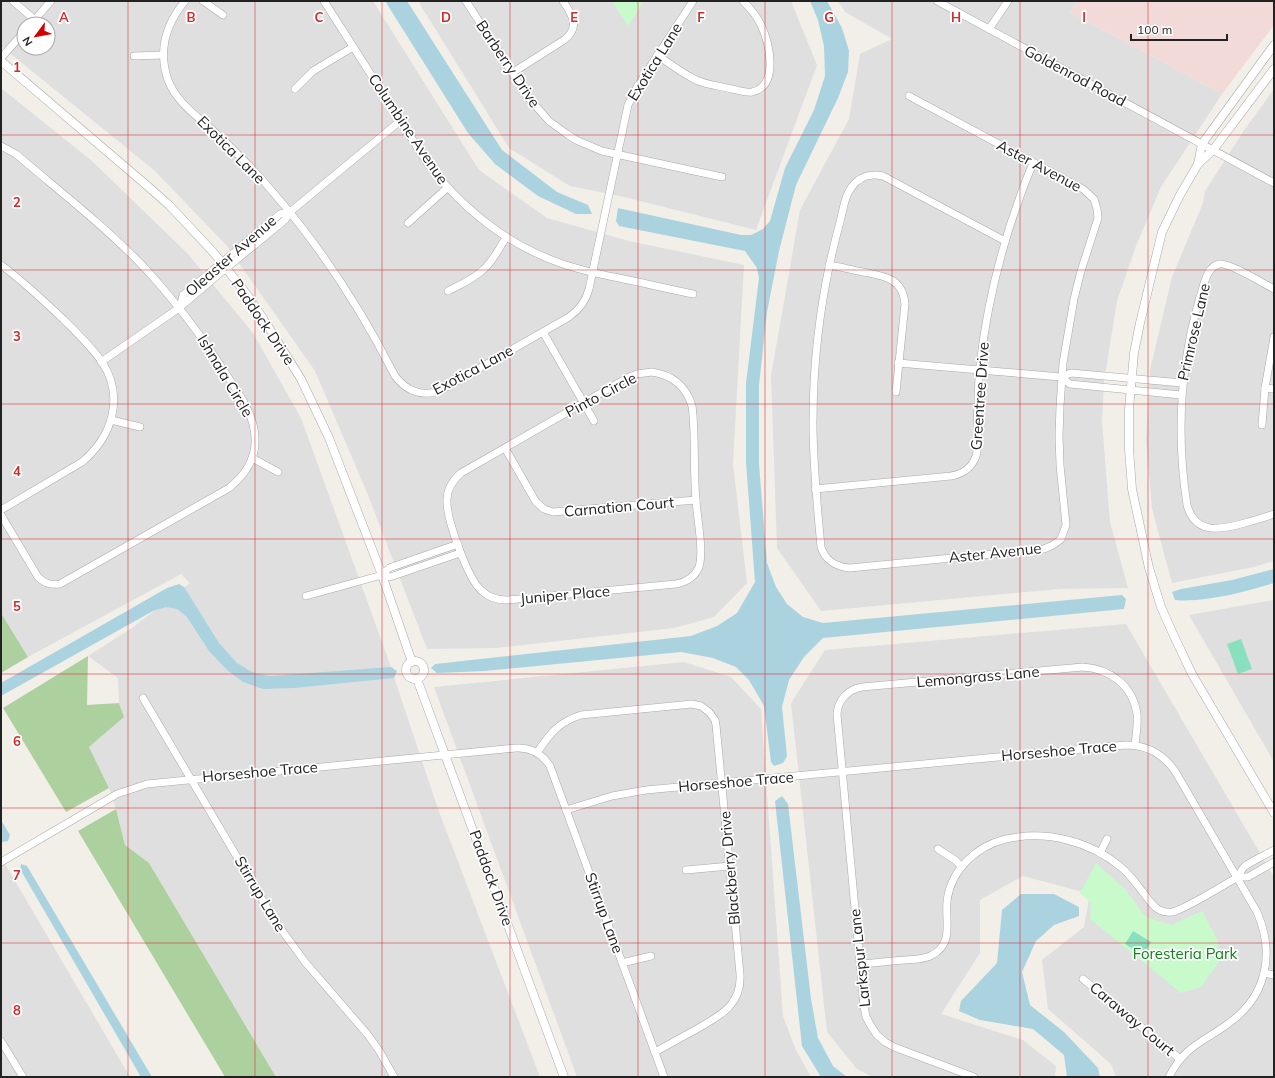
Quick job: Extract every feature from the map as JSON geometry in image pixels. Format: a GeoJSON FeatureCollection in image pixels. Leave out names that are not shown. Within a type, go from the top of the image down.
{"type":"FeatureCollection","features":[{"type":"Feature","properties":{"kind":"street"},"geometry":{"type":"LineString","coordinates":[[12,1],[27,16]]}},
{"type":"Feature","properties":{"kind":"street"},"geometry":{"type":"LineString","coordinates":[[38,16],[51,1]]}},
{"type":"Feature","properties":{"kind":"street","name":"Exotica Lane"},"geometry":{"type":"LineString","coordinates":[[185,1],[170,23],[165,38],[163,55],[169,81],[179,99],[248,164],[290,212],[345,287],[363,316],[400,384],[411,391],[425,394],[438,391],[543,332],[573,314],[580,307],[588,294],[626,115],[632,96],[694,1]]}},
{"type":"Feature","properties":{"kind":"street"},"geometry":{"type":"LineString","coordinates":[[203,1],[223,15]]}},
{"type":"Feature","properties":{"kind":"street","name":"Columbine Avenue"},"geometry":{"type":"LineString","coordinates":[[324,1],[428,164],[447,188],[476,216],[506,238],[560,264],[593,273],[693,294]]}},
{"type":"Feature","properties":{"kind":"street","name":"Barberry Drive"},"geometry":{"type":"LineString","coordinates":[[466,1],[537,109],[558,128],[576,140],[592,147],[618,155],[722,177]]}},
{"type":"Feature","properties":{"kind":"street"},"geometry":{"type":"LineString","coordinates":[[512,73],[571,34],[574,20],[563,1]]}},
{"type":"Feature","properties":{"kind":"street"},"geometry":{"type":"LineString","coordinates":[[658,55],[686,75],[703,82],[749,92],[758,90],[769,77],[770,67],[768,44],[761,24],[743,1]]}},
{"type":"Feature","properties":{"kind":"street","name":"Goldenrod Road"},"geometry":{"type":"LineString","coordinates":[[937,1],[1274,183]]}},
{"type":"Feature","properties":{"kind":"street"},"geometry":{"type":"LineString","coordinates":[[989,29],[1008,1]]}},
{"type":"Feature","properties":{"kind":"street"},"geometry":{"type":"LineString","coordinates":[[1,59],[16,41]]}},
{"type":"Feature","properties":{"kind":"street"},"geometry":{"type":"LineString","coordinates":[[1198,164],[1202,144],[1274,45]]}},
{"type":"Feature","properties":{"kind":"street"},"geometry":{"type":"LineString","coordinates":[[295,89],[313,71],[353,47]]}},
{"type":"Feature","properties":{"kind":"street"},"geometry":{"type":"LineString","coordinates":[[134,56],[163,55]]}},
{"type":"Feature","properties":{"kind":"street","name":"Paddock Drive"},"geometry":{"type":"LineString","coordinates":[[1,59],[149,187],[192,229],[224,266],[266,322],[316,408],[336,453],[382,575],[412,662]]}},
{"type":"Feature","properties":{"kind":"street"},"geometry":{"type":"LineString","coordinates":[[1274,69],[1213,150],[1198,164],[1180,195],[1162,232],[1140,323],[1130,390],[1132,489],[1149,568],[1159,600],[1192,674],[1274,812]]}},
{"type":"Feature","properties":{"kind":"street","name":"Aster Avenue"},"geometry":{"type":"LineString","coordinates":[[910,96],[1087,192],[1094,200],[1098,214],[1097,223],[1083,264],[1074,299],[1061,377],[1059,436],[1060,465],[1066,525],[1060,539],[1049,548],[1044,549],[850,568],[840,567],[828,559],[821,547],[815,489],[813,421],[815,369],[822,306],[829,265],[847,195],[855,182],[863,177],[873,175],[887,177],[1005,240]]}},
{"type":"Feature","properties":{"kind":"street","name":"Oleaster Avenue"},"geometry":{"type":"LineString","coordinates":[[102,362],[180,308],[224,266],[285,220],[290,212],[400,121]]}},
{"type":"Feature","properties":{"kind":"street","name":"Ishnala Circle"},"geometry":{"type":"LineString","coordinates":[[1,146],[16,154],[118,242],[180,308],[214,354],[249,412],[255,439],[252,458],[243,474],[229,488],[60,584],[56,585],[46,583],[38,577],[1,515]]}},
{"type":"Feature","properties":{"kind":"street","name":"Greentree Drive"},"geometry":{"type":"LineString","coordinates":[[815,489],[951,476],[965,471],[974,460],[977,450],[980,370],[989,305],[1005,240],[1021,192],[1034,163]]}},
{"type":"Feature","properties":{"kind":"street"},"geometry":{"type":"LineString","coordinates":[[408,223],[447,188]]}},
{"type":"Feature","properties":{"kind":"street"},"geometry":{"type":"LineString","coordinates":[[448,291],[474,277],[485,268],[491,262],[506,238]]}},
{"type":"Feature","properties":{"kind":"street","name":"Primrose Lane"},"geometry":{"type":"LineString","coordinates":[[1274,289],[1228,264],[1218,264],[1210,270],[1196,311],[1185,362],[1181,395],[1182,459],[1187,505],[1192,516],[1203,526],[1218,529],[1274,514]]}},
{"type":"Feature","properties":{"kind":"street"},"geometry":{"type":"LineString","coordinates":[[1,265],[74,330],[102,362],[110,378],[113,404],[112,420],[103,439],[97,448],[86,459],[1,510]]}},
{"type":"Feature","properties":{"kind":"street"},"geometry":{"type":"LineString","coordinates":[[829,265],[886,277],[898,286],[903,295],[905,304],[896,392]]}},
{"type":"Feature","properties":{"kind":"street"},"geometry":{"type":"LineString","coordinates":[[543,332],[594,421]]}},
{"type":"Feature","properties":{"kind":"street"},"geometry":{"type":"LineString","coordinates":[[1262,425],[1265,388],[1274,337]]}},
{"type":"Feature","properties":{"kind":"street"},"geometry":{"type":"LineString","coordinates":[[898,363],[1061,377],[1071,373],[1182,383]]}},
{"type":"Feature","properties":{"kind":"street","name":"Pinto Circle"},"geometry":{"type":"LineString","coordinates":[[460,553],[447,509],[446,500],[450,487],[461,473],[627,378],[642,373],[652,372],[671,378],[679,384],[686,392],[692,406],[696,500],[701,560],[693,576]]}},
{"type":"Feature","properties":{"kind":"street"},"geometry":{"type":"LineString","coordinates":[[1061,377],[1070,384],[1181,395]]}},
{"type":"Feature","properties":{"kind":"street"},"geometry":{"type":"LineString","coordinates":[[1265,388],[1274,389]]}},
{"type":"Feature","properties":{"kind":"street"},"geometry":{"type":"LineString","coordinates":[[112,420],[140,427]]}},
{"type":"Feature","properties":{"kind":"street","name":"Carnation Court"},"geometry":{"type":"LineString","coordinates":[[505,448],[536,502],[544,509],[553,512],[696,500]]}},
{"type":"Feature","properties":{"kind":"street"},"geometry":{"type":"LineString","coordinates":[[252,458],[278,472]]}},
{"type":"Feature","properties":{"kind":"street"},"geometry":{"type":"LineString","coordinates":[[382,575],[389,568],[458,544]]}},
{"type":"Feature","properties":{"kind":"street"},"geometry":{"type":"LineString","coordinates":[[306,596],[382,575],[390,577],[460,553]]}},
{"type":"Feature","properties":{"kind":"street","name":"Juniper Place"},"geometry":{"type":"LineString","coordinates":[[460,553],[479,589],[490,597],[503,600],[676,584],[685,582],[693,576]]}},
{"type":"Feature","properties":{"kind":"street"},"geometry":{"type":"LineString","coordinates":[[412,662],[421,664],[424,669],[422,676],[417,679],[412,679],[406,673],[406,667],[412,662]]}},
{"type":"Feature","properties":{"kind":"street","name":"Lemongrass Lane"},"geometry":{"type":"LineString","coordinates":[[842,772],[837,710],[844,697],[851,691],[862,688],[1084,667],[1097,668],[1109,673],[1129,691],[1136,707],[1137,716],[1135,745]]}},
{"type":"Feature","properties":{"kind":"street","name":"Paddock Drive"},"geometry":{"type":"LineString","coordinates":[[417,679],[446,754],[564,1077]]}},
{"type":"Feature","properties":{"kind":"street","name":"Stirrup Lane"},"geometry":{"type":"LineString","coordinates":[[143,698],[273,918],[288,940],[323,984],[355,1018],[368,1035],[380,1052],[394,1077]]}},
{"type":"Feature","properties":{"kind":"street","name":"Blackberry Drive"},"geometry":{"type":"LineString","coordinates":[[538,753],[547,738],[556,728],[568,720],[581,715],[692,704],[705,709],[715,720],[740,984],[738,994],[733,1003],[723,1014],[655,1052]]}},
{"type":"Feature","properties":{"kind":"street","name":"Horseshoe Trace"},"geometry":{"type":"LineString","coordinates":[[566,810],[593,801],[631,792],[1135,745],[1149,748],[1170,764],[1237,877],[1257,912],[1263,928],[1267,950],[1264,973],[1255,995],[1245,1009],[1228,1024],[1193,1047],[1180,1059],[1169,1077]]}},
{"type":"Feature","properties":{"kind":"street","name":"Horseshoe Trace"},"geometry":{"type":"LineString","coordinates":[[1,862],[117,794],[146,784],[520,747],[538,753]]}},
{"type":"Feature","properties":{"kind":"street","name":"Stirrup Lane"},"geometry":{"type":"LineString","coordinates":[[538,753],[550,766],[664,1077]]}},
{"type":"Feature","properties":{"kind":"street","name":"Larkspur Lane"},"geometry":{"type":"LineString","coordinates":[[842,772],[860,964],[865,1012],[868,1022],[878,1036],[890,1044],[974,1077]]}},
{"type":"Feature","properties":{"kind":"street"},"geometry":{"type":"LineString","coordinates":[[860,964],[923,958],[937,952],[943,945],[947,936],[948,895],[962,866],[975,853],[998,841],[1029,837],[1055,838],[1081,844],[1110,859],[1128,874],[1156,908],[1168,913],[1181,909],[1237,877],[1244,867],[1274,850]]}},
{"type":"Feature","properties":{"kind":"street"},"geometry":{"type":"LineString","coordinates":[[1100,853],[1108,838]]}},
{"type":"Feature","properties":{"kind":"street"},"geometry":{"type":"LineString","coordinates":[[938,848],[962,866]]}},
{"type":"Feature","properties":{"kind":"street"},"geometry":{"type":"LineString","coordinates":[[1237,877],[1248,877],[1274,862]]}},
{"type":"Feature","properties":{"kind":"street"},"geometry":{"type":"LineString","coordinates":[[686,870],[730,866]]}},
{"type":"Feature","properties":{"kind":"street"},"geometry":{"type":"LineString","coordinates":[[622,963],[651,956]]}},
{"type":"Feature","properties":{"kind":"street"},"geometry":{"type":"LineString","coordinates":[[1264,973],[1274,976]]}},
{"type":"Feature","properties":{"kind":"street","name":"Caraway Court"},"geometry":{"type":"LineString","coordinates":[[1083,979],[1180,1059]]}},
{"type":"Feature","properties":{"kind":"street"},"geometry":{"type":"LineString","coordinates":[[1,1041],[23,1077]]}},
{"type":"Feature","properties":{"kind":"shaded area"},"geometry":{"type":"Polygon","coordinates":[[[1,1],[373,1],[479,170],[547,218],[629,241],[744,265],[733,464],[747,583],[714,617],[674,628],[496,648],[427,649],[368,495],[315,371],[227,246],[155,171],[1,46],[1,1]]]}},
{"type":"Feature","properties":{"kind":"shaded area"},"geometry":{"type":"Polygon","coordinates":[[[418,1],[791,1],[817,65],[756,230],[624,197],[570,186],[509,148],[418,1]]]}},
{"type":"Feature","properties":{"kind":"shaded area"},"geometry":{"type":"Polygon","coordinates":[[[838,1],[1077,1],[1070,12],[1222,94],[1161,187],[1136,246],[1117,301],[1104,382],[1102,421],[1110,522],[1128,588],[1060,589],[821,611],[777,548],[771,376],[800,210],[849,119],[860,54],[892,39],[845,12],[838,1]]]}},
{"type":"Feature","properties":{"kind":"shaded area"},"geometry":{"type":"Polygon","coordinates":[[[1077,1],[1274,1],[1274,25],[1222,94],[1070,12],[1077,1]]]}},
{"type":"Feature","properties":{"kind":"shaded area"},"geometry":{"type":"Polygon","coordinates":[[[1,88],[92,161],[188,254],[253,333],[301,418],[386,653],[438,809],[540,1077],[276,1077],[149,864],[125,845],[109,788],[89,747],[124,717],[119,703],[118,678],[88,656],[132,628],[190,583],[181,574],[28,657],[1,613],[1,88]]]}},
{"type":"Feature","properties":{"kind":"shaded area"},"geometry":{"type":"Polygon","coordinates":[[[1274,89],[1274,561],[1254,567],[1172,583],[1152,509],[1146,440],[1150,370],[1172,277],[1203,203],[1205,191],[1245,129],[1274,89]]]}},
{"type":"Feature","properties":{"kind":"shaded area"},"geometry":{"type":"Polygon","coordinates":[[[1274,600],[1274,762],[1189,615],[1274,600]]]}},
{"type":"Feature","properties":{"kind":"shaded area"},"geometry":{"type":"Polygon","coordinates":[[[1126,624],[1274,877],[1274,1077],[1116,1077],[1111,1064],[1048,1009],[1042,960],[1084,927],[1090,894],[1023,876],[980,900],[980,953],[941,1014],[1023,1040],[1056,1066],[1055,1077],[873,1077],[857,1069],[827,1032],[791,703],[825,650],[1126,624]]]}},
{"type":"Feature","properties":{"kind":"shaded area"},"geometry":{"type":"Polygon","coordinates":[[[684,662],[731,677],[761,709],[783,1016],[796,1050],[811,1077],[577,1077],[434,687],[684,662]]]}},
{"type":"Feature","properties":{"kind":"shaded area"},"geometry":{"type":"Polygon","coordinates":[[[1,857],[130,1077],[1,1077],[1,857]]]}},
{"type":"Feature","properties":{"kind":"green space"},"geometry":{"type":"Polygon","coordinates":[[[612,1],[644,1],[628,26],[612,1]]]}},
{"type":"Feature","properties":{"kind":"green space"},"geometry":{"type":"Polygon","coordinates":[[[1,613],[28,657],[1,673],[1,613]]]}},
{"type":"Feature","properties":{"kind":"green space"},"geometry":{"type":"Polygon","coordinates":[[[1241,639],[1252,669],[1238,674],[1227,644],[1241,639]]]}},
{"type":"Feature","properties":{"kind":"green space"},"geometry":{"type":"Polygon","coordinates":[[[88,656],[87,705],[119,703],[124,717],[89,747],[109,788],[66,812],[3,708],[88,656]]]}},
{"type":"Feature","properties":{"kind":"green space"},"geometry":{"type":"Polygon","coordinates":[[[116,809],[125,845],[149,863],[276,1077],[225,1077],[78,831],[116,809]]]}},
{"type":"Feature","properties":{"kind":"green space","name":"Foresteria Park"},"geometry":{"type":"Polygon","coordinates":[[[1096,863],[1126,890],[1143,914],[1149,918],[1172,925],[1202,911],[1218,941],[1219,962],[1201,987],[1181,993],[1090,919],[1091,903],[1080,893],[1096,863]]]}},
{"type":"Feature","properties":{"kind":"green space"},"geometry":{"type":"Polygon","coordinates":[[[1133,931],[1151,942],[1143,955],[1125,944],[1133,931]]]}},
{"type":"Feature","properties":{"kind":"water"},"geometry":{"type":"Polygon","coordinates":[[[385,1],[407,1],[502,150],[557,192],[588,205],[592,214],[576,214],[538,196],[495,164],[468,133],[385,1]]]}},
{"type":"Feature","properties":{"kind":"water"},"geometry":{"type":"Polygon","coordinates":[[[810,1],[827,1],[842,28],[849,51],[848,72],[838,98],[796,185],[779,251],[767,312],[759,385],[759,464],[767,563],[776,587],[787,604],[803,617],[823,623],[1122,595],[1126,599],[1124,609],[823,638],[804,657],[789,680],[782,707],[787,756],[783,763],[774,766],[771,762],[764,706],[749,680],[736,667],[713,658],[681,652],[484,671],[437,673],[431,668],[435,664],[691,636],[717,626],[737,613],[755,582],[746,462],[746,383],[759,278],[757,268],[745,251],[619,226],[616,221],[618,208],[741,235],[751,235],[763,229],[770,221],[785,168],[814,110],[825,76],[824,46],[818,20],[810,1]]]}},
{"type":"Feature","properties":{"kind":"water"},"geometry":{"type":"Polygon","coordinates":[[[1274,569],[1274,583],[1238,593],[1199,600],[1175,600],[1172,592],[1232,580],[1274,569]]]}},
{"type":"Feature","properties":{"kind":"water"},"geometry":{"type":"Polygon","coordinates":[[[179,584],[184,587],[219,643],[237,663],[252,672],[270,676],[391,667],[397,671],[394,678],[294,688],[263,689],[243,682],[227,670],[209,651],[187,617],[177,609],[166,607],[153,611],[1,696],[1,683],[167,588],[179,584]]]}},
{"type":"Feature","properties":{"kind":"water"},"geometry":{"type":"Polygon","coordinates":[[[782,796],[788,804],[811,999],[818,1038],[833,1066],[847,1077],[821,1077],[802,1046],[775,801],[782,796]]]}},
{"type":"Feature","properties":{"kind":"water"},"geometry":{"type":"Polygon","coordinates":[[[1,820],[10,835],[8,841],[2,842],[1,840],[1,820]]]}},
{"type":"Feature","properties":{"kind":"water"},"geometry":{"type":"Polygon","coordinates":[[[21,864],[27,866],[152,1077],[141,1077],[20,869],[21,864]]]}},
{"type":"Feature","properties":{"kind":"water"},"geometry":{"type":"Polygon","coordinates":[[[1021,894],[1054,894],[1079,907],[1079,916],[1054,925],[1036,941],[1022,972],[1030,1005],[1064,1032],[1098,1068],[1100,1077],[1067,1077],[1064,1055],[1033,1029],[980,1020],[959,1011],[961,1001],[997,963],[1002,910],[1021,894]]]}}]}
